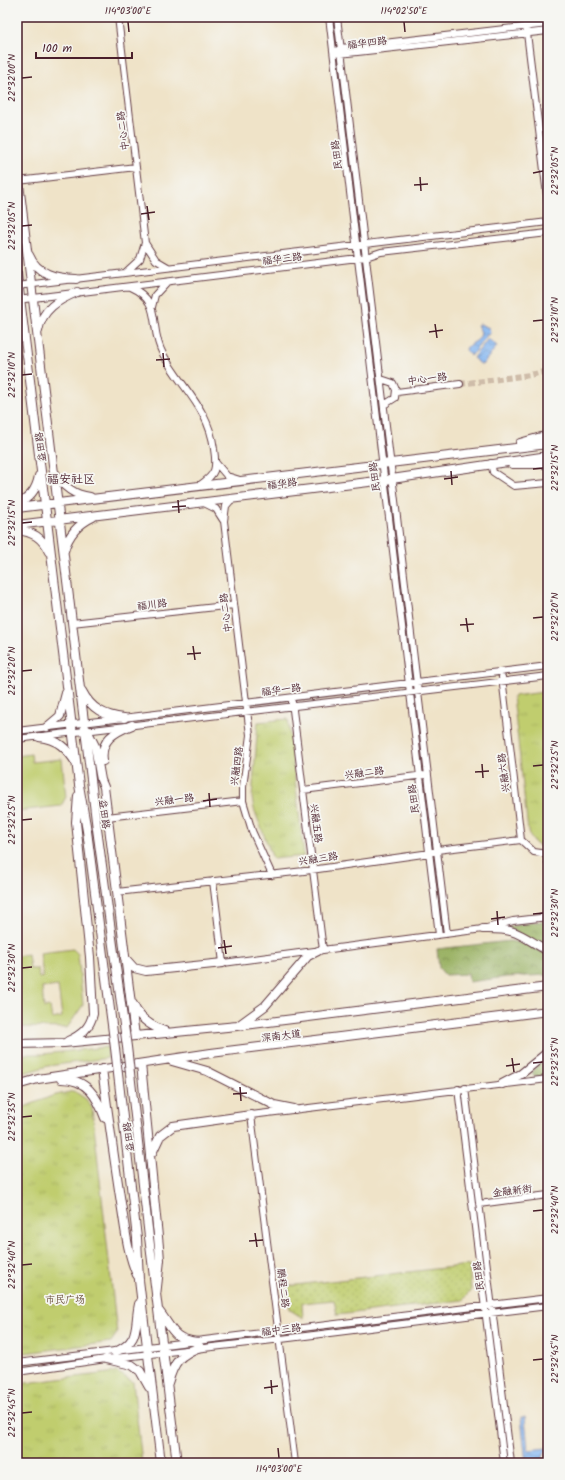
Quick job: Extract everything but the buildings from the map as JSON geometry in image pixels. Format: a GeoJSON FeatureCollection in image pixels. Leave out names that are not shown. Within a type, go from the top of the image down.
{"type":"FeatureCollection","features":[{"type":"Feature","properties":{"kind":"main road","name":"益田路"},"geometry":{"type":"LineString","coordinates":[[17,167],[97,829],[127,1047],[162,1349],[177,1463]]}},
{"type":"Feature","properties":{"kind":"main road"},"geometry":{"type":"LineString","coordinates":[[26,248],[31,260],[37,268],[46,274],[65,279],[76,279]]}},
{"type":"Feature","properties":{"kind":"main road","name":"益田路"},"geometry":{"type":"LineString","coordinates":[[17,272],[19,300],[24,329],[79,785],[87,831],[115,1048],[137,1238],[139,1280],[161,1463]]}},
{"type":"Feature","properties":{"kind":"main road"},"geometry":{"type":"LineString","coordinates":[[37,336],[39,324],[48,310],[64,297],[77,292]]}},
{"type":"Feature","properties":{"kind":"main road"},"geometry":{"type":"LineString","coordinates":[[17,319],[24,329]]}},
{"type":"Feature","properties":{"kind":"main road"},"geometry":{"type":"LineString","coordinates":[[489,450],[548,435]]}},
{"type":"Feature","properties":{"kind":"main road","name":"福华路"},"geometry":{"type":"LineString","coordinates":[[17,508],[548,444]]}},
{"type":"Feature","properties":{"kind":"main road","name":"福华路"},"geometry":{"type":"LineString","coordinates":[[17,525],[389,480],[548,456]]}},
{"type":"Feature","properties":{"kind":"main road"},"geometry":{"type":"LineString","coordinates":[[495,463],[531,465],[548,464]]}},
{"type":"Feature","properties":{"kind":"main road"},"geometry":{"type":"LineString","coordinates":[[53,466],[58,478],[68,489],[83,496],[101,498]]}},
{"type":"Feature","properties":{"kind":"main road"},"geometry":{"type":"LineString","coordinates":[[17,505],[35,491],[41,467]]}},
{"type":"Feature","properties":{"kind":"main road"},"geometry":{"type":"LineString","coordinates":[[64,556],[67,544],[74,530],[84,522],[98,515]]}},
{"type":"Feature","properties":{"kind":"main road"},"geometry":{"type":"LineString","coordinates":[[17,530],[28,531],[39,537],[46,546],[52,559]]}},
{"type":"Feature","properties":{"kind":"main road"},"geometry":{"type":"LineString","coordinates":[[80,686],[92,706],[103,713],[124,718]]}},
{"type":"Feature","properties":{"kind":"main road"},"geometry":{"type":"LineString","coordinates":[[47,727],[60,716],[68,688]]}},
{"type":"Feature","properties":{"kind":"main road"},"geometry":{"type":"LineString","coordinates":[[95,812],[104,772],[102,752],[106,741],[120,730],[132,725]]}},
{"type":"Feature","properties":{"kind":"main road"},"geometry":{"type":"LineString","coordinates":[[86,728],[96,746],[101,780],[104,787],[135,1036]]}},
{"type":"Feature","properties":{"kind":"main road"},"geometry":{"type":"LineString","coordinates":[[39,737],[52,739],[60,744],[69,752],[77,765]]}},
{"type":"Feature","properties":{"kind":"main road"},"geometry":{"type":"LineString","coordinates":[[64,1043],[85,1030],[91,1022],[94,1014],[90,957],[76,822],[79,785]]}},
{"type":"Feature","properties":{"kind":"main road"},"geometry":{"type":"LineString","coordinates":[[482,929],[502,929],[514,931],[548,951]]}},
{"type":"Feature","properties":{"kind":"main road"},"geometry":{"type":"LineString","coordinates":[[237,1026],[265,1006],[306,959],[321,951]]}},
{"type":"Feature","properties":{"kind":"main road"},"geometry":{"type":"LineString","coordinates":[[125,958],[134,968],[146,971],[223,963]]}},
{"type":"Feature","properties":{"kind":"main road","name":"深南大道"},"geometry":{"type":"LineString","coordinates":[[17,1044],[64,1043],[237,1026],[548,987]]}},
{"type":"Feature","properties":{"kind":"main road"},"geometry":{"type":"LineString","coordinates":[[131,999],[142,1018],[159,1029],[170,1033]]}},
{"type":"Feature","properties":{"kind":"main road","name":"深南大道"},"geometry":{"type":"LineString","coordinates":[[17,1085],[38,1079],[165,1060],[548,1011]]}},
{"type":"Feature","properties":{"kind":"main road"},"geometry":{"type":"LineString","coordinates":[[502,1084],[516,1077],[548,1052]]}},
{"type":"Feature","properties":{"kind":"main road"},"geometry":{"type":"LineString","coordinates":[[165,1060],[187,1064],[207,1071],[274,1105],[294,1109]]}},
{"type":"Feature","properties":{"kind":"main road"},"geometry":{"type":"LineString","coordinates":[[141,1064],[160,1260],[156,1296]]}},
{"type":"Feature","properties":{"kind":"main road"},"geometry":{"type":"LineString","coordinates":[[102,1069],[110,1134],[128,1250],[139,1280]]}},
{"type":"Feature","properties":{"kind":"main road"},"geometry":{"type":"LineString","coordinates":[[38,1079],[64,1078],[86,1086],[98,1099],[110,1134]]}},
{"type":"Feature","properties":{"kind":"main road"},"geometry":{"type":"LineString","coordinates":[[151,1160],[152,1150],[157,1139],[162,1133],[173,1126],[251,1115]]}},
{"type":"Feature","properties":{"kind":"main road"},"geometry":{"type":"LineString","coordinates":[[115,1352],[127,1345],[136,1333],[141,1295]]}},
{"type":"Feature","properties":{"kind":"main road"},"geometry":{"type":"LineString","coordinates":[[158,1311],[174,1334],[199,1344]]}},
{"type":"Feature","properties":{"kind":"main road"},"geometry":{"type":"LineString","coordinates":[[167,1387],[172,1370],[179,1358],[199,1344]]}},
{"type":"Feature","properties":{"kind":"main road"},"geometry":{"type":"LineString","coordinates":[[106,1359],[132,1365],[140,1371],[151,1388]]}},
{"type":"Feature","properties":{"kind":"street","name":"中心二路"},"geometry":{"type":"LineString","coordinates":[[118,17],[145,243],[156,260],[164,265],[174,267]]}},
{"type":"Feature","properties":{"kind":"street","name":"民田路"},"geometry":{"type":"LineString","coordinates":[[329,17],[358,258],[387,463],[409,683],[439,935]]}},
{"type":"Feature","properties":{"kind":"street","name":"民田路"},"geometry":{"type":"LineString","coordinates":[[337,17],[384,405],[387,463]]}},
{"type":"Feature","properties":{"kind":"street"},"geometry":{"type":"LineString","coordinates":[[525,17],[548,203]]}},
{"type":"Feature","properties":{"kind":"street","name":"福华四路"},"geometry":{"type":"LineString","coordinates":[[333,53],[341,48],[548,24]]}},
{"type":"Feature","properties":{"kind":"street","name":"福华四路"},"geometry":{"type":"LineString","coordinates":[[333,53],[342,55],[548,31]]}},
{"type":"Feature","properties":{"kind":"street"},"geometry":{"type":"LineString","coordinates":[[18,181],[136,167]]}},
{"type":"Feature","properties":{"kind":"street","name":"福华三路"},"geometry":{"type":"LineString","coordinates":[[18,286],[548,222]]}},
{"type":"Feature","properties":{"kind":"street","name":"福华三路"},"geometry":{"type":"LineString","coordinates":[[19,300],[366,257],[381,252],[548,233]]}},
{"type":"Feature","properties":{"kind":"street"},"geometry":{"type":"LineString","coordinates":[[124,273],[140,258],[145,243]]}},
{"type":"Feature","properties":{"kind":"street"},"geometry":{"type":"LineString","coordinates":[[152,309],[155,295],[168,282]]}},
{"type":"Feature","properties":{"kind":"street"},"geometry":{"type":"LineString","coordinates":[[129,286],[146,296],[152,309],[157,339],[162,353],[208,423],[213,438],[216,463],[212,475],[200,485]]}},
{"type":"Feature","properties":{"kind":"street"},"geometry":{"type":"LineString","coordinates":[[381,379],[393,383],[397,392],[395,398],[384,405]]}},
{"type":"Feature","properties":{"kind":"street","name":"中心一路"},"geometry":{"type":"LineString","coordinates":[[397,392],[460,384]]}},
{"type":"Feature","properties":{"kind":"street"},"geometry":{"type":"LineString","coordinates":[[216,463],[227,476],[240,481]]}},
{"type":"Feature","properties":{"kind":"street"},"geometry":{"type":"LineString","coordinates":[[495,463],[494,472],[514,486],[548,483]]}},
{"type":"Feature","properties":{"kind":"street","name":"民田路"},"geometry":{"type":"LineString","coordinates":[[389,480],[417,682],[447,934]]}},
{"type":"Feature","properties":{"kind":"street","name":"中心二路"},"geometry":{"type":"LineString","coordinates":[[232,499],[226,506],[224,521],[245,703]]}},
{"type":"Feature","properties":{"kind":"street"},"geometry":{"type":"LineString","coordinates":[[199,503],[216,509],[224,521]]}},
{"type":"Feature","properties":{"kind":"street","name":"福川路"},"geometry":{"type":"LineString","coordinates":[[72,623],[234,605]]}},
{"type":"Feature","properties":{"kind":"street","name":"福华一路"},"geometry":{"type":"LineString","coordinates":[[86,728],[124,718],[548,666]]}},
{"type":"Feature","properties":{"kind":"street","name":"兴融六路"},"geometry":{"type":"LineString","coordinates":[[502,672],[521,840]]}},
{"type":"Feature","properties":{"kind":"street","name":"福华一路"},"geometry":{"type":"LineString","coordinates":[[17,731],[47,727],[86,728],[132,725],[548,676]]}},
{"type":"Feature","properties":{"kind":"street","name":"兴融五路"},"geometry":{"type":"LineString","coordinates":[[292,697],[313,869],[321,951]]}},
{"type":"Feature","properties":{"kind":"street","name":"兴融四路"},"geometry":{"type":"LineString","coordinates":[[245,703],[250,739],[243,787],[243,801],[252,831],[272,874]]}},
{"type":"Feature","properties":{"kind":"street","name":"福华一路"},"geometry":{"type":"LineString","coordinates":[[17,739],[39,737],[73,728]]}},
{"type":"Feature","properties":{"kind":"street","name":"兴融二路"},"geometry":{"type":"LineString","coordinates":[[303,790],[428,774]]}},
{"type":"Feature","properties":{"kind":"street","name":"兴融一路"},"geometry":{"type":"LineString","coordinates":[[107,816],[243,801]]}},
{"type":"Feature","properties":{"kind":"street"},"geometry":{"type":"LineString","coordinates":[[521,840],[534,852],[548,854],[548,862]]}},
{"type":"Feature","properties":{"kind":"street","name":"兴融三路"},"geometry":{"type":"LineString","coordinates":[[117,892],[313,869],[430,853],[437,850],[521,840]]}},
{"type":"Feature","properties":{"kind":"street"},"geometry":{"type":"LineString","coordinates":[[213,881],[223,963],[447,934],[482,929],[513,921],[548,917]]}},
{"type":"Feature","properties":{"kind":"street"},"geometry":{"type":"LineString","coordinates":[[251,1115],[548,1079]]}},
{"type":"Feature","properties":{"kind":"street","name":"民田路"},"geometry":{"type":"LineString","coordinates":[[465,1088],[511,1463]]}},
{"type":"Feature","properties":{"kind":"street","name":"民田路"},"geometry":{"type":"LineString","coordinates":[[458,1089],[504,1463]]}},
{"type":"Feature","properties":{"kind":"street","name":"鹏程二路"},"geometry":{"type":"LineString","coordinates":[[251,1115],[295,1463]]}},
{"type":"Feature","properties":{"kind":"street","name":"金融新街"},"geometry":{"type":"LineString","coordinates":[[479,1204],[548,1195]]}},
{"type":"Feature","properties":{"kind":"street","name":"福中三路"},"geometry":{"type":"LineString","coordinates":[[17,1372],[279,1332],[548,1298]]}},
{"type":"Feature","properties":{"kind":"street","name":"福中三路"},"geometry":{"type":"LineString","coordinates":[[199,1344],[280,1340],[548,1306]]}},
{"type":"Feature","properties":{"kind":"street","name":"福中三路"},"geometry":{"type":"LineString","coordinates":[[17,1363],[115,1352],[147,1351]]}},
{"type":"Feature","properties":{"kind":"green space"},"geometry":{"type":"Polygon","coordinates":[[[544,692],[548,729],[548,847],[535,843],[528,831],[513,696],[544,692]]]}},
{"type":"Feature","properties":{"kind":"green space"},"geometry":{"type":"Polygon","coordinates":[[[288,719],[304,856],[273,859],[254,809],[252,798],[258,722],[288,719]]]}},
{"type":"Feature","properties":{"kind":"green space"},"geometry":{"type":"Polygon","coordinates":[[[31,754],[32,762],[62,759],[66,797],[61,806],[17,811],[17,756],[31,754]]]}},
{"type":"Feature","properties":{"kind":"green space"},"geometry":{"type":"Polygon","coordinates":[[[548,920],[548,949],[506,927],[548,920]]]}},
{"type":"Feature","properties":{"kind":"green space"},"geometry":{"type":"Polygon","coordinates":[[[510,941],[528,945],[548,955],[548,975],[507,977],[469,982],[468,974],[445,975],[439,968],[437,949],[510,941]]]}},
{"type":"Feature","properties":{"kind":"green space"},"geometry":{"type":"Polygon","coordinates":[[[73,949],[78,954],[83,1005],[67,1028],[17,1027],[17,956],[28,954],[30,969],[38,969],[39,978],[43,977],[40,953],[73,949]],[[58,986],[42,988],[44,1008],[50,1007],[52,1019],[62,1017],[58,986]]]}},
{"type":"Feature","properties":{"kind":"green space"},"geometry":{"type":"Polygon","coordinates":[[[107,1047],[108,1058],[48,1066],[17,1075],[17,1054],[43,1054],[107,1047]]]}},
{"type":"Feature","properties":{"kind":"green space"},"geometry":{"type":"Polygon","coordinates":[[[548,1056],[548,1076],[534,1077],[532,1073],[534,1069],[548,1056]]]}},
{"type":"Feature","properties":{"kind":"green space","name":"市民广场"},"geometry":{"type":"Polygon","coordinates":[[[74,1091],[86,1099],[92,1108],[117,1333],[111,1342],[17,1354],[17,1110],[52,1096],[74,1091]]]}},
{"type":"Feature","properties":{"kind":"green space"},"geometry":{"type":"Polygon","coordinates":[[[469,1265],[471,1290],[463,1300],[337,1315],[334,1300],[302,1303],[303,1318],[290,1310],[287,1286],[469,1265]]]}},
{"type":"Feature","properties":{"kind":"green space"},"geometry":{"type":"Polygon","coordinates":[[[117,1372],[133,1382],[142,1463],[17,1463],[17,1384],[117,1372]]]}},
{"type":"Feature","properties":{"kind":"water"},"geometry":{"type":"Polygon","coordinates":[[[480,324],[489,328],[490,334],[487,335],[471,356],[466,349],[479,339],[481,332],[477,325],[480,324]]]}},
{"type":"Feature","properties":{"kind":"water"},"geometry":{"type":"Polygon","coordinates":[[[488,339],[497,346],[482,365],[473,358],[488,339]]]}},
{"type":"Feature","properties":{"kind":"water"},"geometry":{"type":"Polygon","coordinates":[[[521,1417],[525,1417],[528,1450],[547,1448],[543,1457],[543,1463],[526,1463],[521,1417]]]}},
{"type":"Feature","properties":{"kind":"tunnel"},"geometry":{"type":"LineString","coordinates":[[460,384],[530,375],[548,371]]}},
{"type":"Feature","properties":{"kind":"district","name":"福安社区"},"geometry":{"type":"Point","coordinates":[71,479]}}]}
